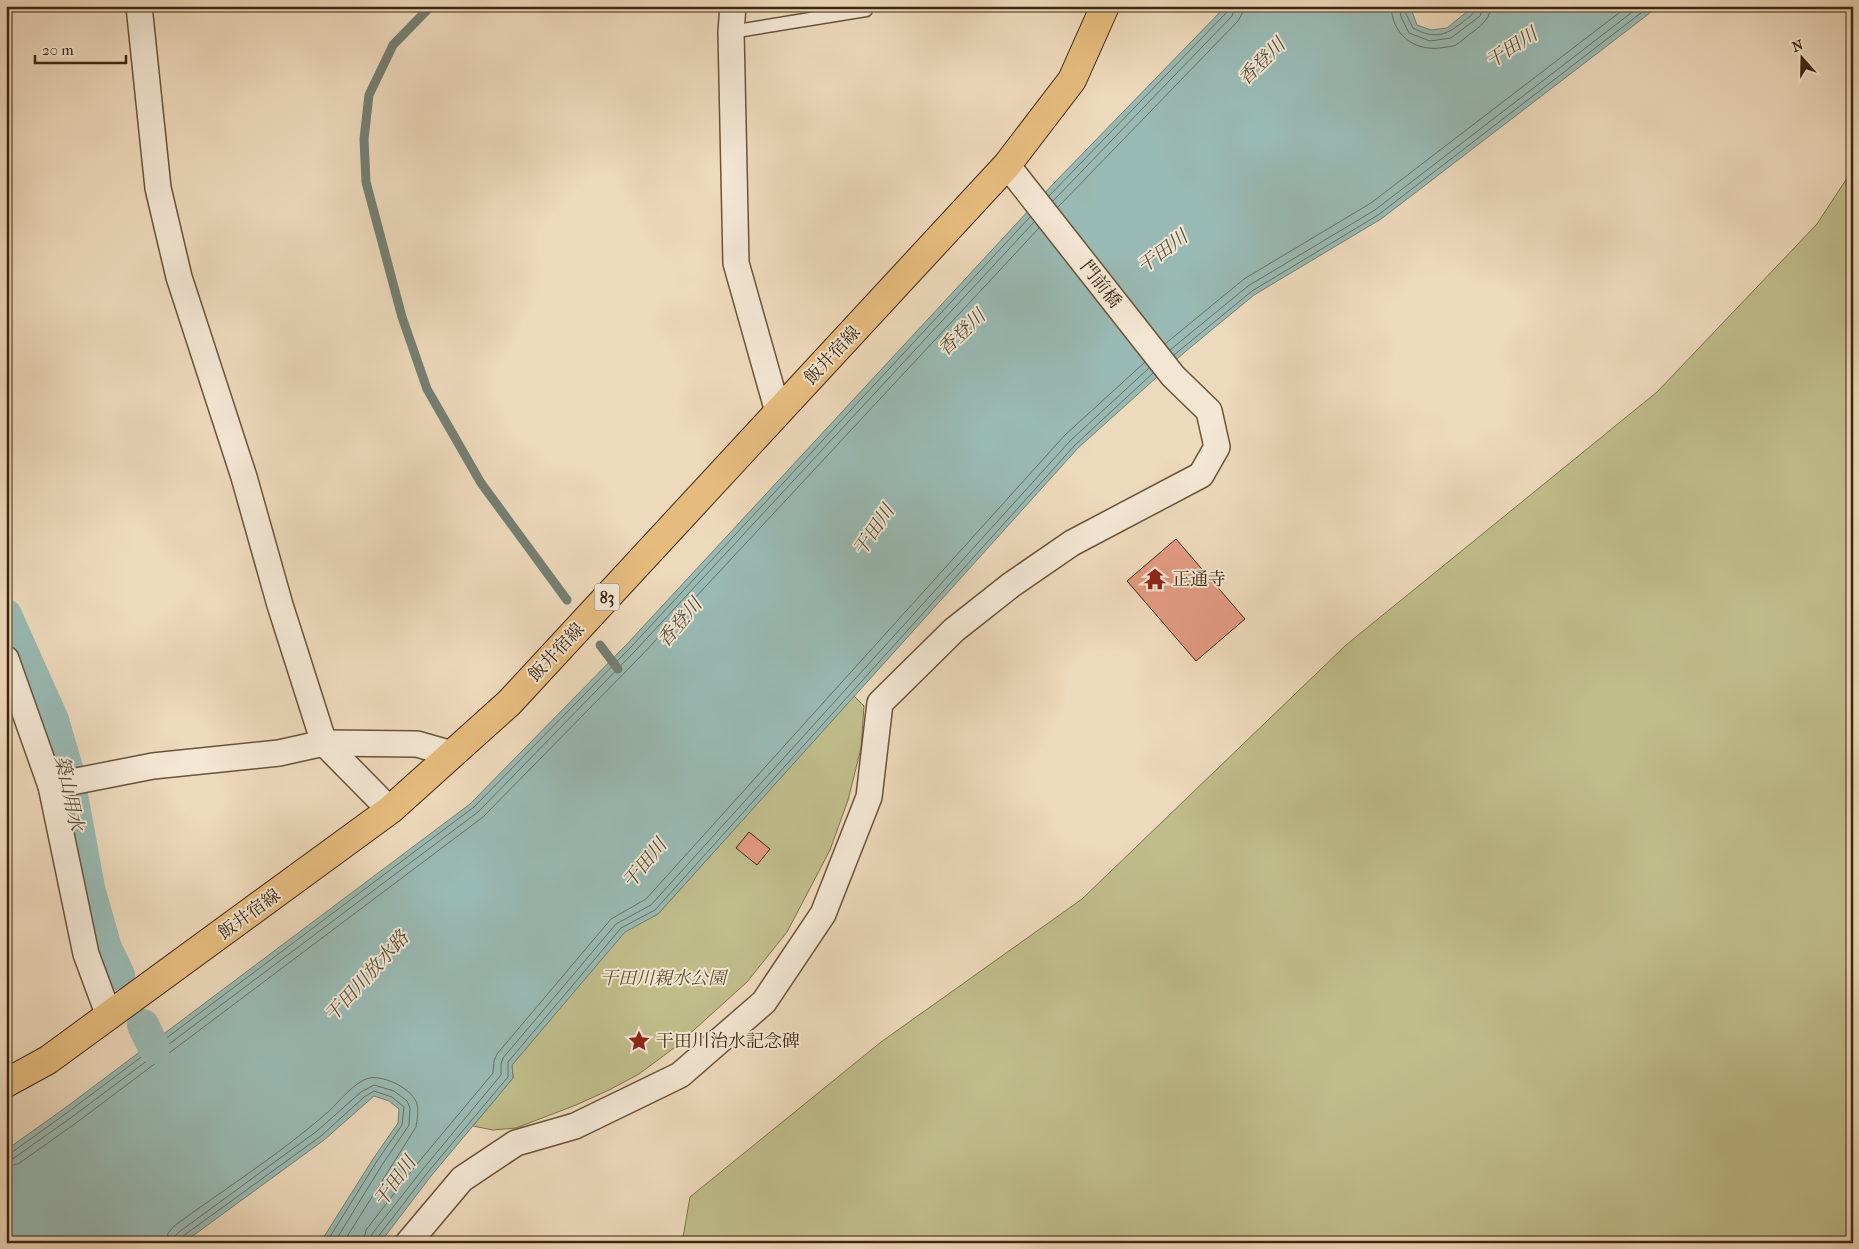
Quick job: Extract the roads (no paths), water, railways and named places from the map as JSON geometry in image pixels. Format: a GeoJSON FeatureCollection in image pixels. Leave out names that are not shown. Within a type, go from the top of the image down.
{"type":"FeatureCollection","features":[{"type":"Feature","properties":{"kind":"main road","name":"飯井宿線"},"geometry":{"type":"LineString","coordinates":[[6,1083],[48,1060],[390,810],[509,703],[1007,165],[1072,80],[1105,6]]}},
{"type":"Feature","properties":{"kind":"street"},"geometry":{"type":"LineString","coordinates":[[138,6],[158,188],[179,277],[244,477],[280,606],[324,743],[390,810]]}},
{"type":"Feature","properties":{"kind":"street"},"geometry":{"type":"LineString","coordinates":[[733,6],[731,32],[736,263],[778,412]]}},
{"type":"Feature","properties":{"kind":"street","name":"門前橋"},"geometry":{"type":"LineString","coordinates":[[408,1243],[462,1180],[516,1143],[575,1126],[680,1075],[764,1002],[823,914],[869,797],[880,702],[954,630],[1011,585],[1072,543],[1201,475],[1217,447],[1209,411],[1173,376],[1007,165]]}},
{"type":"Feature","properties":{"kind":"street"},"geometry":{"type":"LineString","coordinates":[[6,659],[13,695],[65,784],[86,954],[109,1016]]}},
{"type":"Feature","properties":{"kind":"street"},"geometry":{"type":"LineString","coordinates":[[65,784],[152,766],[279,753],[324,743],[417,744],[452,754]]}},
{"type":"Feature","properties":{"kind":"lane"},"geometry":{"type":"LineString","coordinates":[[731,32],[866,10]]}},
{"type":"Feature","properties":{"kind":"water"},"geometry":{"type":"Polygon","coordinates":[[[1226,6],[1410,6],[1417,25],[1431,30],[1447,28],[1474,6],[1659,6],[1381,219],[1254,295],[1186,351],[1078,448],[658,914],[625,932],[512,1065],[513,1078],[431,1176],[380,1243],[320,1243],[398,1123],[399,1109],[389,1101],[374,1096],[324,1140],[183,1243],[6,1243],[6,1150],[65,1108],[470,804],[627,644],[1055,182],[1226,6]]]}},
{"type":"Feature","properties":{"kind":"waterway"},"geometry":{"type":"LineString","coordinates":[[431,6],[393,45],[369,95],[364,139],[366,182],[402,317],[427,389],[481,483],[567,600]]}},
{"type":"Feature","properties":{"kind":"waterway","name":"築山用水"},"geometry":{"type":"LineString","coordinates":[[6,615],[53,720],[67,768],[89,888],[106,948],[119,975]]}},
{"type":"Feature","properties":{"kind":"waterway"},"geometry":{"type":"LineString","coordinates":[[600,645],[618,669]]}},
{"type":"Feature","properties":{"kind":"waterway","name":"築山用水"},"geometry":{"type":"LineString","coordinates":[[143,1025],[154,1048]]}},
{"type":"Feature","properties":{"kind":"place","name":"正通寺"},"geometry":{"type":"Point","coordinates":[1155,579]}},
{"type":"Feature","properties":{"kind":"place","name":"干田川治水記念碑"},"geometry":{"type":"Point","coordinates":[639,1041]}},
{"type":"Feature","properties":{"kind":"water label","name":"干田川"},"geometry":{"type":"Point","coordinates":[1511,47]}},
{"type":"Feature","properties":{"kind":"water label","name":"香登川"},"geometry":{"type":"Point","coordinates":[1261,61]}},
{"type":"Feature","properties":{"kind":"water label","name":"干田川"},"geometry":{"type":"Point","coordinates":[1162,251]}},
{"type":"Feature","properties":{"kind":"water label","name":"香登川"},"geometry":{"type":"Point","coordinates":[961,332]}},
{"type":"Feature","properties":{"kind":"water label","name":"干田川"},"geometry":{"type":"Point","coordinates":[873,530]}},
{"type":"Feature","properties":{"kind":"water label","name":"香登川"},"geometry":{"type":"Point","coordinates":[679,622]}},
{"type":"Feature","properties":{"kind":"water label","name":"干田川"},"geometry":{"type":"Point","coordinates":[644,863]}},
{"type":"Feature","properties":{"kind":"water label","name":"干田川放水路"},"geometry":{"type":"Point","coordinates":[366,976]}},
{"type":"Feature","properties":{"kind":"water label","name":"干田川"},"geometry":{"type":"Point","coordinates":[394,1181]}},
{"type":"Feature","properties":{"kind":"park label","name":"干田川親水公園"},"geometry":{"type":"Point","coordinates":[663,978]}}]}
